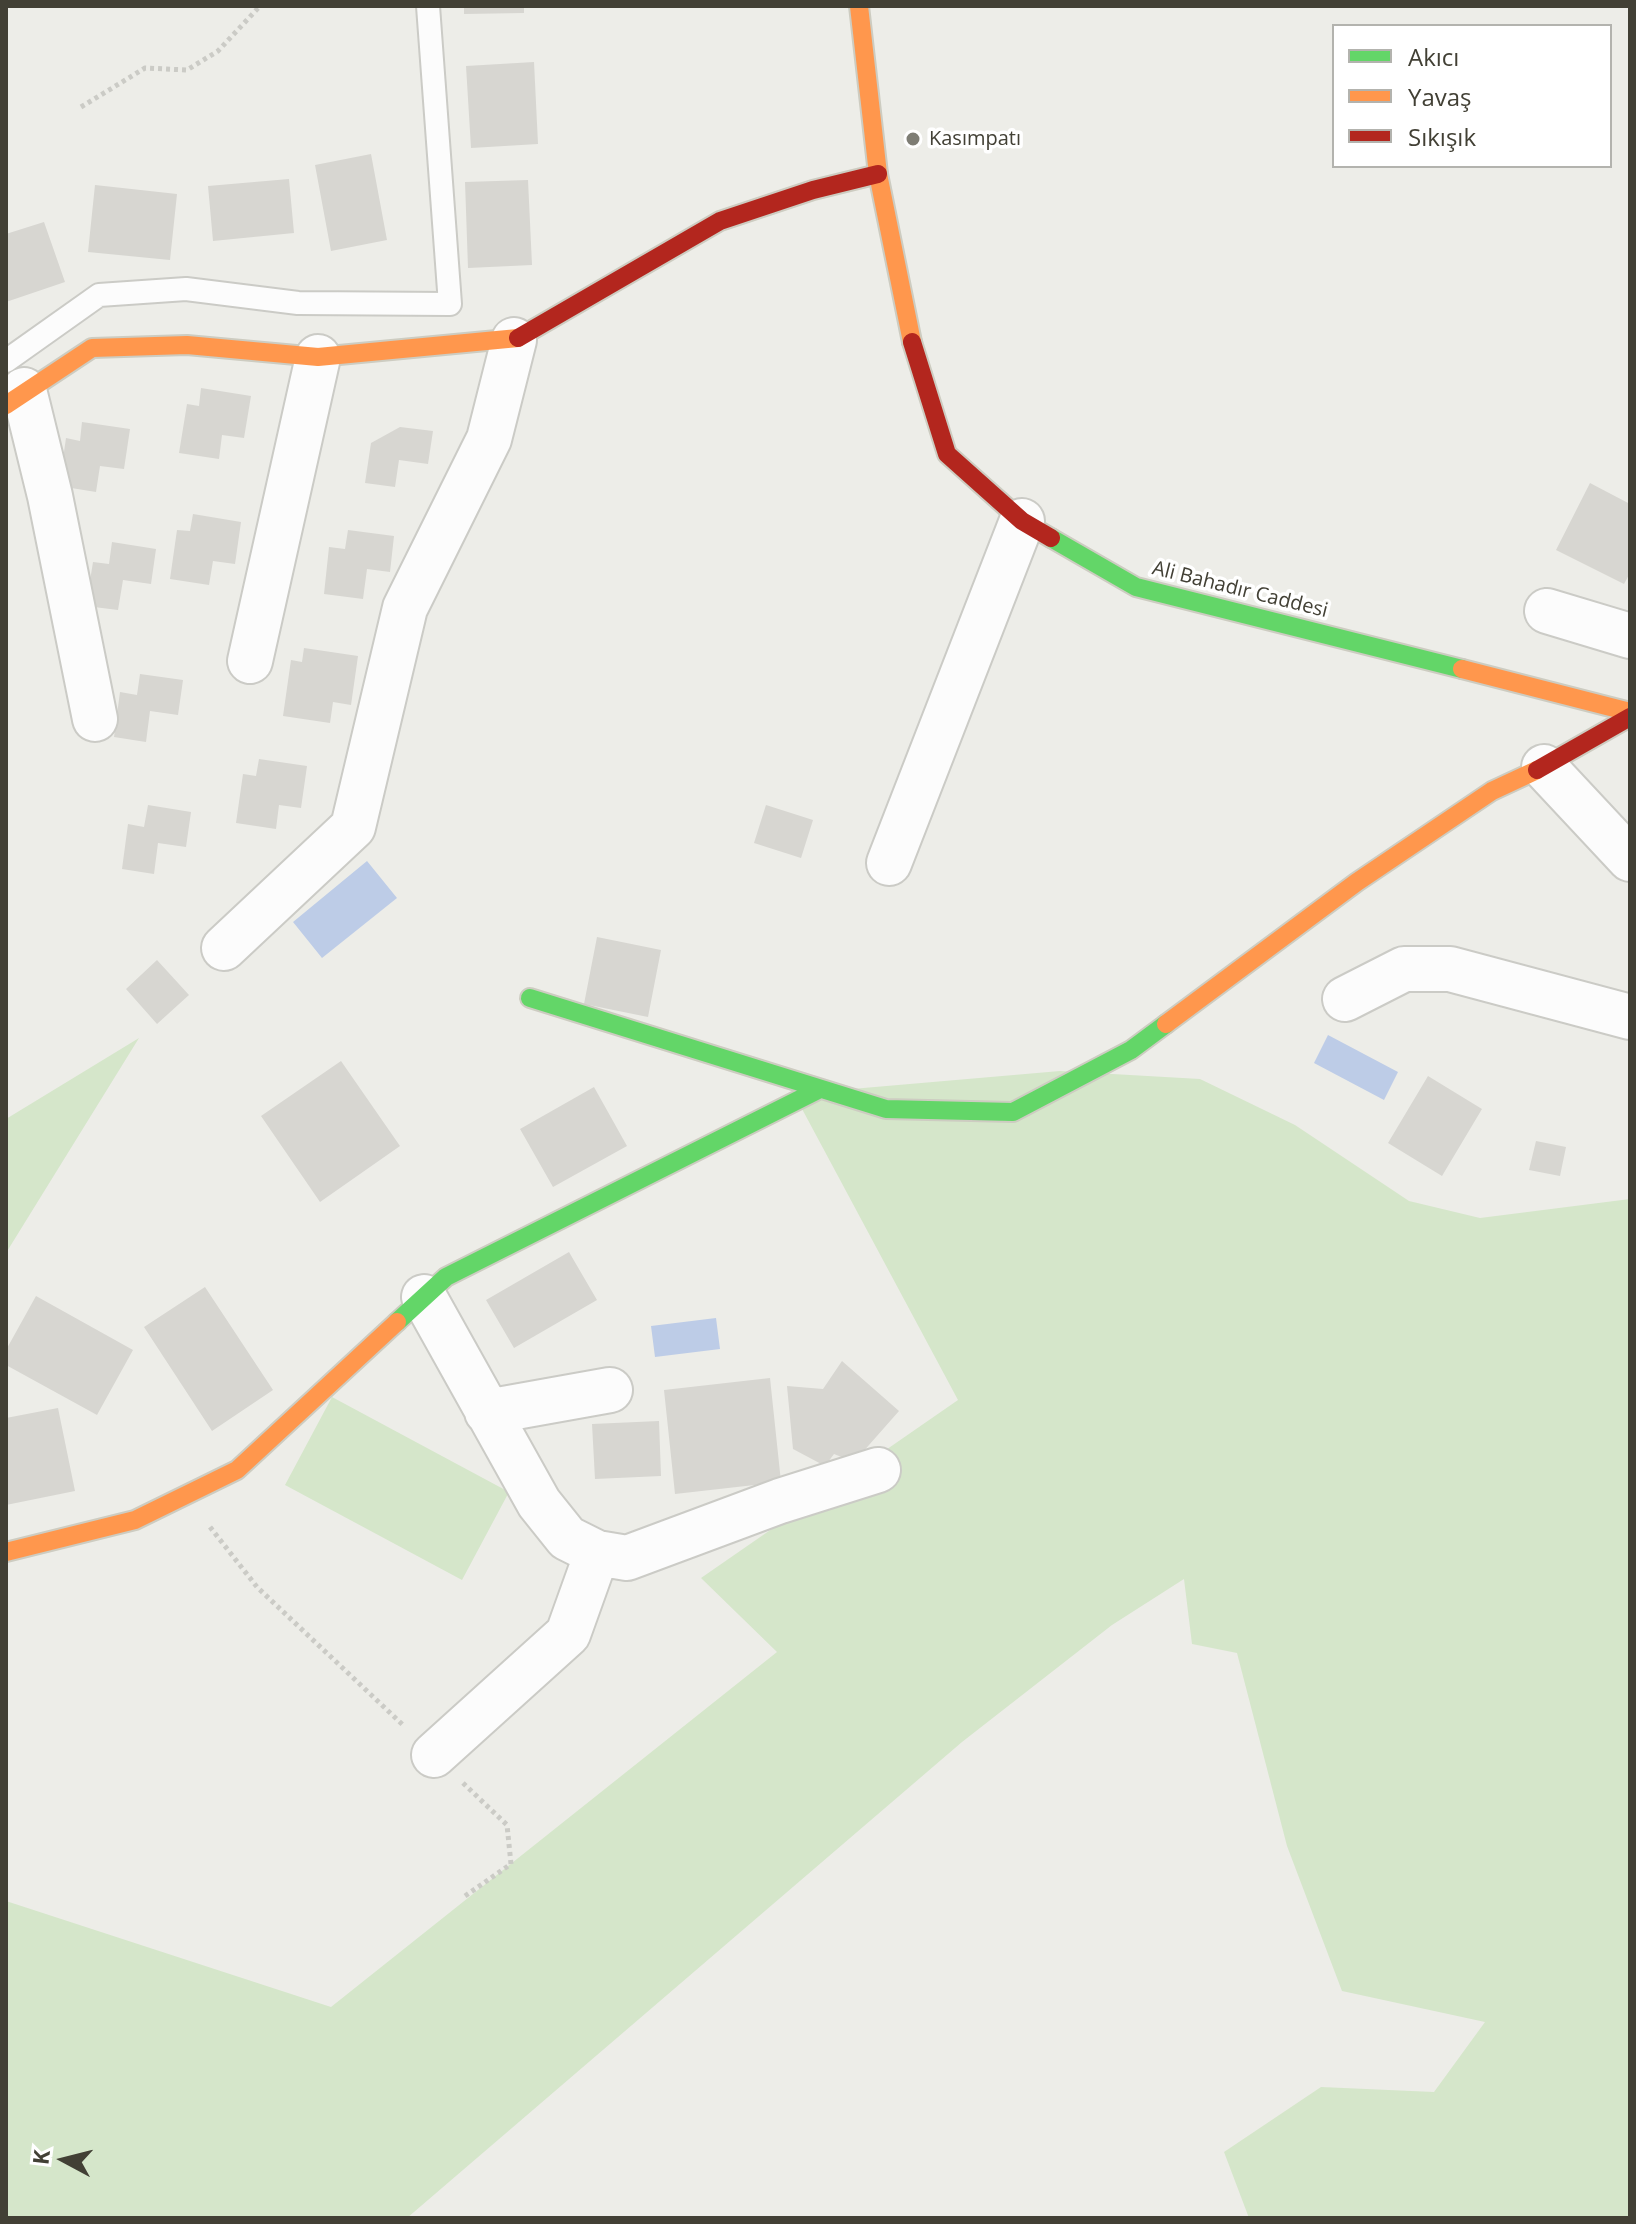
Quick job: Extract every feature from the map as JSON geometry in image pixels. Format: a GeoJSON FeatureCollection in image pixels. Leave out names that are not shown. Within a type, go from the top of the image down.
{"type":"FeatureCollection","features":[{"type":"Feature","properties":{"kind":"street","name":"Ali Bahadır Caddesi"},"geometry":{"type":"LineString","coordinates":[[859,6],[878,174],[916,361],[947,454],[1022,521],[1136,587],[1630,714]]}},
{"type":"Feature","properties":{"kind":"street"},"geometry":{"type":"LineString","coordinates":[[95,719],[50,496],[12,385],[92,348],[187,345],[318,357],[514,340],[720,221],[813,190],[878,174]]}},
{"type":"Feature","properties":{"kind":"street"},"geometry":{"type":"LineString","coordinates":[[224,948],[353,827],[405,608],[489,439],[514,340]]}},
{"type":"Feature","properties":{"kind":"street"},"geometry":{"type":"LineString","coordinates":[[250,661],[318,357]]}},
{"type":"Feature","properties":{"kind":"street"},"geometry":{"type":"LineString","coordinates":[[889,863],[1022,521]]}},
{"type":"Feature","properties":{"kind":"street"},"geometry":{"type":"LineString","coordinates":[[1547,611],[1630,636]]}},
{"type":"Feature","properties":{"kind":"street"},"geometry":{"type":"LineString","coordinates":[[530,998],[886,1109],[1013,1112],[1131,1050],[1357,882],[1492,791],[1544,767],[1630,714]]}},
{"type":"Feature","properties":{"kind":"street"},"geometry":{"type":"LineString","coordinates":[[1544,767],[1630,859]]}},
{"type":"Feature","properties":{"kind":"street"},"geometry":{"type":"LineString","coordinates":[[1345,999],[1404,969],[1450,969],[1630,1017]]}},
{"type":"Feature","properties":{"kind":"street"},"geometry":{"type":"LineString","coordinates":[[6,1552],[135,1520],[237,1470],[446,1277],[820,1089]]}},
{"type":"Feature","properties":{"kind":"street"},"geometry":{"type":"LineString","coordinates":[[424,1297],[539,1503],[567,1538],[597,1553],[627,1558],[780,1501],[878,1470]]}},
{"type":"Feature","properties":{"kind":"street"},"geometry":{"type":"LineString","coordinates":[[487,1412],[610,1390]]}},
{"type":"Feature","properties":{"kind":"street"},"geometry":{"type":"LineString","coordinates":[[434,1755],[568,1634],[597,1553]]}},
{"type":"Feature","properties":{"kind":"lane"},"geometry":{"type":"LineString","coordinates":[[12,385],[99,295],[186,289],[298,303],[450,304],[428,6]]}},
{"type":"Feature","properties":{"kind":"path"},"geometry":{"type":"LineString","coordinates":[[81,107],[145,68],[187,70],[218,51],[260,6]]}},
{"type":"Feature","properties":{"kind":"path"},"geometry":{"type":"LineString","coordinates":[[185,1495],[257,1587],[507,1825],[511,1864],[465,1896]]}},
{"type":"Feature","properties":{"kind":"green space"},"geometry":{"type":"Polygon","coordinates":[[[139,1038],[6,1253],[6,1119],[139,1038]]]}},
{"type":"Feature","properties":{"kind":"green space"},"geometry":{"type":"Polygon","coordinates":[[[1060,1071],[1200,1079],[1295,1125],[1409,1201],[1480,1218],[1630,1199],[1630,2218],[1249,2218],[1224,2152],[1321,2087],[1434,2092],[1485,2022],[1342,1991],[1287,1846],[1237,1653],[1192,1644],[1184,1579],[1112,1625],[962,1742],[407,2218],[6,2218],[6,1901],[331,2007],[777,1652],[701,1578],[958,1400],[794,1094],[1060,1071]]]}},
{"type":"Feature","properties":{"kind":"green space"},"geometry":{"type":"Polygon","coordinates":[[[332,1397],[509,1492],[462,1580],[285,1485],[332,1397]]]}},
{"type":"Feature","properties":{"kind":"water"},"geometry":{"type":"Polygon","coordinates":[[[367,861],[397,898],[322,958],[293,922],[367,861]]]}},
{"type":"Feature","properties":{"kind":"water"},"geometry":{"type":"Polygon","coordinates":[[[1328,1035],[1398,1072],[1384,1100],[1314,1063],[1328,1035]]]}},
{"type":"Feature","properties":{"kind":"water"},"geometry":{"type":"Polygon","coordinates":[[[716,1318],[720,1349],[655,1357],[651,1326],[716,1318]]]}},
{"type":"Feature","properties":{"kind":"building"},"geometry":{"type":"Polygon","coordinates":[[[464,6],[524,6],[524,13],[464,14],[464,6]]]}},
{"type":"Feature","properties":{"kind":"building"},"geometry":{"type":"Polygon","coordinates":[[[534,62],[538,144],[471,148],[466,66],[534,62]]]}},
{"type":"Feature","properties":{"kind":"building"},"geometry":{"type":"Polygon","coordinates":[[[371,154],[387,240],[331,251],[315,165],[371,154]]]}},
{"type":"Feature","properties":{"kind":"building"},"geometry":{"type":"Polygon","coordinates":[[[289,179],[294,233],[213,241],[208,186],[289,179]]]}},
{"type":"Feature","properties":{"kind":"building"},"geometry":{"type":"Polygon","coordinates":[[[528,180],[532,265],[468,268],[465,182],[528,180]]]}},
{"type":"Feature","properties":{"kind":"building"},"geometry":{"type":"Polygon","coordinates":[[[95,185],[177,194],[170,260],[88,252],[95,185]]]}},
{"type":"Feature","properties":{"kind":"building"},"geometry":{"type":"Polygon","coordinates":[[[44,222],[65,282],[6,302],[6,234],[44,222]]]}},
{"type":"Feature","properties":{"kind":"building"},"geometry":{"type":"Polygon","coordinates":[[[201,388],[251,396],[244,438],[222,435],[219,459],[179,453],[187,404],[199,406],[201,388]]]}},
{"type":"Feature","properties":{"kind":"building"},"geometry":{"type":"Polygon","coordinates":[[[82,422],[130,429],[124,469],[100,466],[96,492],[59,486],[66,438],[80,441],[82,422]]]}},
{"type":"Feature","properties":{"kind":"building"},"geometry":{"type":"Polygon","coordinates":[[[400,427],[433,431],[428,464],[399,460],[395,487],[365,483],[371,443],[400,427]]]}},
{"type":"Feature","properties":{"kind":"building"},"geometry":{"type":"Polygon","coordinates":[[[1590,483],[1630,504],[1630,573],[1624,584],[1556,550],[1590,483]]]}},
{"type":"Feature","properties":{"kind":"building"},"geometry":{"type":"Polygon","coordinates":[[[193,514],[241,522],[235,564],[213,561],[209,585],[170,579],[177,530],[190,531],[193,514]]]}},
{"type":"Feature","properties":{"kind":"building"},"geometry":{"type":"Polygon","coordinates":[[[348,530],[394,536],[390,572],[367,569],[363,599],[324,594],[329,547],[345,549],[348,530]]]}},
{"type":"Feature","properties":{"kind":"building"},"geometry":{"type":"Polygon","coordinates":[[[112,542],[156,549],[151,584],[123,580],[118,610],[86,606],[93,562],[109,564],[112,542]]]}},
{"type":"Feature","properties":{"kind":"building"},"geometry":{"type":"Polygon","coordinates":[[[304,648],[358,656],[351,705],[333,702],[330,723],[283,716],[291,660],[302,662],[304,648]]]}},
{"type":"Feature","properties":{"kind":"building"},"geometry":{"type":"Polygon","coordinates":[[[140,674],[183,680],[178,715],[150,711],[146,742],[114,737],[120,692],[137,695],[140,674]]]}},
{"type":"Feature","properties":{"kind":"building"},"geometry":{"type":"Polygon","coordinates":[[[259,759],[307,766],[301,808],[279,805],[276,829],[236,823],[243,774],[256,776],[259,759]]]}},
{"type":"Feature","properties":{"kind":"building"},"geometry":{"type":"Polygon","coordinates":[[[148,805],[191,812],[186,847],[158,843],[154,874],[122,869],[128,824],[144,827],[148,805]]]}},
{"type":"Feature","properties":{"kind":"building"},"geometry":{"type":"Polygon","coordinates":[[[766,805],[813,820],[801,858],[754,843],[766,805]]]}},
{"type":"Feature","properties":{"kind":"building"},"geometry":{"type":"Polygon","coordinates":[[[597,937],[661,950],[648,1017],[584,1004],[597,937]]]}},
{"type":"Feature","properties":{"kind":"building"},"geometry":{"type":"Polygon","coordinates":[[[157,960],[189,995],[157,1024],[126,989],[157,960]]]}},
{"type":"Feature","properties":{"kind":"building"},"geometry":{"type":"Polygon","coordinates":[[[341,1061],[400,1146],[320,1202],[261,1116],[341,1061]]]}},
{"type":"Feature","properties":{"kind":"building"},"geometry":{"type":"Polygon","coordinates":[[[1428,1076],[1482,1109],[1442,1176],[1388,1143],[1428,1076]]]}},
{"type":"Feature","properties":{"kind":"building"},"geometry":{"type":"Polygon","coordinates":[[[594,1087],[627,1146],[553,1187],[520,1129],[594,1087]]]}},
{"type":"Feature","properties":{"kind":"building"},"geometry":{"type":"Polygon","coordinates":[[[1536,1141],[1566,1147],[1560,1176],[1529,1170],[1536,1141]]]}},
{"type":"Feature","properties":{"kind":"building"},"geometry":{"type":"Polygon","coordinates":[[[569,1252],[597,1300],[514,1348],[486,1300],[569,1252]]]}},
{"type":"Feature","properties":{"kind":"building"},"geometry":{"type":"Polygon","coordinates":[[[205,1287],[273,1390],[212,1431],[144,1327],[205,1287]]]}},
{"type":"Feature","properties":{"kind":"building"},"geometry":{"type":"Polygon","coordinates":[[[36,1296],[133,1350],[97,1415],[6,1365],[6,1350],[36,1296]]]}},
{"type":"Feature","properties":{"kind":"building"},"geometry":{"type":"Polygon","coordinates":[[[842,1361],[899,1411],[854,1462],[834,1454],[825,1466],[793,1449],[787,1386],[823,1389],[842,1361]]]}},
{"type":"Feature","properties":{"kind":"building"},"geometry":{"type":"Polygon","coordinates":[[[770,1378],[781,1482],[675,1494],[664,1390],[770,1378]]]}},
{"type":"Feature","properties":{"kind":"building"},"geometry":{"type":"Polygon","coordinates":[[[58,1408],[75,1491],[6,1505],[6,1418],[58,1408]]]}},
{"type":"Feature","properties":{"kind":"building"},"geometry":{"type":"Polygon","coordinates":[[[659,1421],[661,1476],[595,1479],[592,1424],[659,1421]]]}},
{"type":"Feature","properties":{"kind":"traffic: fast"},"geometry":{"type":"LineString","coordinates":[[1051,538],[1136,587],[1462,669]]}},
{"type":"Feature","properties":{"kind":"traffic: fast"},"geometry":{"type":"LineString","coordinates":[[530,998],[886,1109],[1013,1112],[1131,1050],[1166,1024]]}},
{"type":"Feature","properties":{"kind":"traffic: fast"},"geometry":{"type":"LineString","coordinates":[[397,1322],[446,1277],[820,1089]]}},
{"type":"Feature","properties":{"kind":"traffic: slow"},"geometry":{"type":"LineString","coordinates":[[859,6],[878,174],[912,342]]}},
{"type":"Feature","properties":{"kind":"traffic: slow"},"geometry":{"type":"LineString","coordinates":[[6,405],[92,348],[187,345],[318,357],[518,338]]}},
{"type":"Feature","properties":{"kind":"traffic: slow"},"geometry":{"type":"LineString","coordinates":[[1462,669],[1630,712]]}},
{"type":"Feature","properties":{"kind":"traffic: slow"},"geometry":{"type":"LineString","coordinates":[[1166,1024],[1357,882],[1492,791],[1537,770]]}},
{"type":"Feature","properties":{"kind":"traffic: slow"},"geometry":{"type":"LineString","coordinates":[[6,1552],[135,1520],[237,1470],[397,1322]]}},
{"type":"Feature","properties":{"kind":"traffic: jam"},"geometry":{"type":"LineString","coordinates":[[518,338],[720,221],[813,190],[878,174]]}},
{"type":"Feature","properties":{"kind":"traffic: jam"},"geometry":{"type":"LineString","coordinates":[[912,342],[947,454],[1022,521],[1051,538]]}},
{"type":"Feature","properties":{"kind":"traffic: jam"},"geometry":{"type":"LineString","coordinates":[[1537,770],[1630,717]]}},
{"type":"Feature","properties":{"kind":"place","name":"Kasımpatı"},"geometry":{"type":"Point","coordinates":[913,139]}}]}
